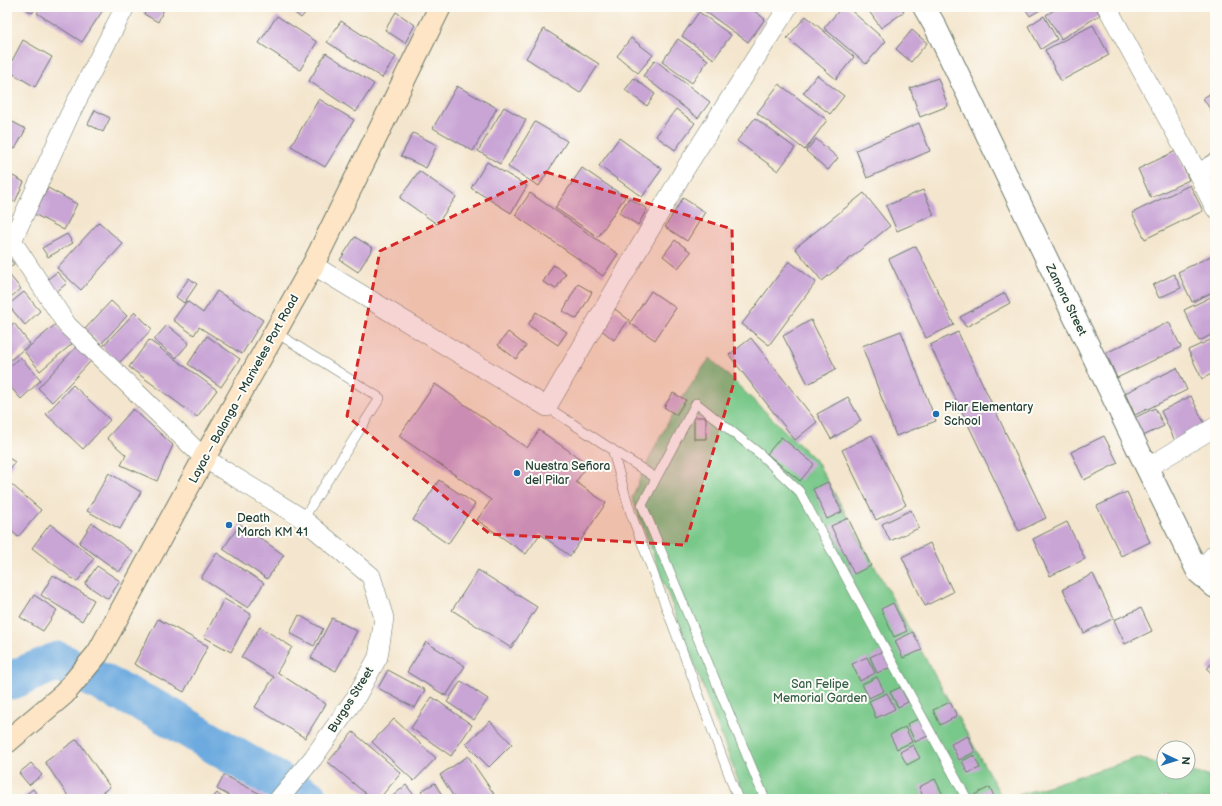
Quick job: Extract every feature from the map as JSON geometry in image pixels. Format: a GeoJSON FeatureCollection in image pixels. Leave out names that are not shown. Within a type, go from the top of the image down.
{"type":"FeatureCollection","features":[{"type":"Feature","properties":{"kind":"main road","name":"Layac – Balanga – Mariveles Port Road"},"geometry":{"type":"LineString","coordinates":[[7,742],[64,694],[98,654],[204,458],[313,265],[440,7]]}},
{"type":"Feature","properties":{"kind":"street","name":"Burgos Street"},"geometry":{"type":"LineString","coordinates":[[125,7],[70,114],[12,241],[67,325],[204,458],[303,519],[371,576],[384,618],[378,657],[356,697],[313,758],[280,798]]}},
{"type":"Feature","properties":{"kind":"street"},"geometry":{"type":"LineString","coordinates":[[313,265],[547,407],[685,170],[788,7]]}},
{"type":"Feature","properties":{"kind":"street","name":"Zamora Street"},"geometry":{"type":"LineString","coordinates":[[924,7],[942,40],[1198,572],[1215,587]]}},
{"type":"Feature","properties":{"kind":"street"},"geometry":{"type":"LineString","coordinates":[[1107,7],[1215,208]]}},
{"type":"Feature","properties":{"kind":"street"},"geometry":{"type":"LineString","coordinates":[[1198,174],[1215,163]]}},
{"type":"Feature","properties":{"kind":"street"},"geometry":{"type":"LineString","coordinates":[[1147,468],[1215,428]]}},
{"type":"Feature","properties":{"kind":"street"},"geometry":{"type":"LineString","coordinates":[[1198,572],[1215,554]]}},
{"type":"Feature","properties":{"kind":"lane"},"geometry":{"type":"LineString","coordinates":[[275,332],[380,398],[303,519]]}},
{"type":"Feature","properties":{"kind":"lane"},"geometry":{"type":"LineString","coordinates":[[765,799],[642,505],[696,403],[760,454],[799,491],[966,799]]}},
{"type":"Feature","properties":{"kind":"lane"},"geometry":{"type":"LineString","coordinates":[[547,407],[656,478]]}},
{"type":"Feature","properties":{"kind":"lane"},"geometry":{"type":"LineString","coordinates":[[612,449],[631,514],[738,799]]}},
{"type":"Feature","properties":{"kind":"lane"},"geometry":{"type":"LineString","coordinates":[[1160,799],[1167,799]]}},
{"type":"Feature","properties":{"kind":"highlighted area"},"geometry":{"type":"Polygon","coordinates":[[[546,172],[732,229],[735,379],[685,545],[490,534],[347,416],[380,251],[546,172]]]}},
{"type":"Feature","properties":{"kind":"green space","name":"San Felipe Memorial Garden"},"geometry":{"type":"Polygon","coordinates":[[[710,358],[817,462],[1003,799],[745,799],[632,498],[666,425],[698,374],[710,358]]]}},
{"type":"Feature","properties":{"kind":"green space"},"geometry":{"type":"Polygon","coordinates":[[[1137,758],[1156,763],[1156,780],[1196,780],[1196,773],[1208,776],[1215,799],[1006,799],[1137,758]]]}},
{"type":"Feature","properties":{"kind":"building"},"geometry":{"type":"Polygon","coordinates":[[[23,7],[37,7],[32,13],[23,7]]]}},
{"type":"Feature","properties":{"kind":"building"},"geometry":{"type":"Polygon","coordinates":[[[41,7],[105,7],[82,42],[37,13],[41,7]]]}},
{"type":"Feature","properties":{"kind":"building"},"geometry":{"type":"Polygon","coordinates":[[[148,7],[165,7],[158,22],[144,14],[148,7]]]}},
{"type":"Feature","properties":{"kind":"building"},"geometry":{"type":"Polygon","coordinates":[[[287,7],[308,7],[309,8],[301,18],[287,7]]]}},
{"type":"Feature","properties":{"kind":"building"},"geometry":{"type":"Polygon","coordinates":[[[699,7],[749,7],[765,19],[748,42],[699,7]]]}},
{"type":"Feature","properties":{"kind":"building"},"geometry":{"type":"Polygon","coordinates":[[[842,7],[847,7],[886,41],[866,64],[824,28],[842,7]]]}},
{"type":"Feature","properties":{"kind":"building"},"geometry":{"type":"Polygon","coordinates":[[[866,7],[901,7],[904,12],[881,28],[866,7]]]}},
{"type":"Feature","properties":{"kind":"building"},"geometry":{"type":"Polygon","coordinates":[[[1024,7],[1045,7],[1030,16],[1024,7]]]}},
{"type":"Feature","properties":{"kind":"building"},"geometry":{"type":"Polygon","coordinates":[[[1059,7],[1096,7],[1100,15],[1061,39],[1046,15],[1059,7]]]}},
{"type":"Feature","properties":{"kind":"building"},"geometry":{"type":"Polygon","coordinates":[[[396,12],[415,25],[405,43],[385,30],[396,12]]]}},
{"type":"Feature","properties":{"kind":"building"},"geometry":{"type":"Polygon","coordinates":[[[699,12],[731,35],[714,59],[682,36],[699,12]]]}},
{"type":"Feature","properties":{"kind":"building"},"geometry":{"type":"Polygon","coordinates":[[[277,16],[317,42],[300,70],[259,43],[277,16]]]}},
{"type":"Feature","properties":{"kind":"building"},"geometry":{"type":"Polygon","coordinates":[[[806,16],[854,57],[836,79],[787,38],[806,16]]]}},
{"type":"Feature","properties":{"kind":"building"},"geometry":{"type":"Polygon","coordinates":[[[1044,16],[1057,39],[1041,49],[1028,26],[1044,16]]]}},
{"type":"Feature","properties":{"kind":"building"},"geometry":{"type":"Polygon","coordinates":[[[341,21],[396,57],[382,78],[327,42],[341,21]]]}},
{"type":"Feature","properties":{"kind":"building"},"geometry":{"type":"Polygon","coordinates":[[[1093,25],[1109,55],[1061,81],[1045,50],[1093,25]]]}},
{"type":"Feature","properties":{"kind":"building"},"geometry":{"type":"Polygon","coordinates":[[[544,29],[599,64],[580,93],[526,58],[544,29]]]}},
{"type":"Feature","properties":{"kind":"building"},"geometry":{"type":"Polygon","coordinates":[[[912,30],[927,43],[911,62],[896,49],[912,30]]]}},
{"type":"Feature","properties":{"kind":"building"},"geometry":{"type":"Polygon","coordinates":[[[631,38],[653,55],[638,73],[617,56],[631,38]]]}},
{"type":"Feature","properties":{"kind":"building"},"geometry":{"type":"Polygon","coordinates":[[[678,39],[708,60],[692,83],[662,62],[678,39]]]}},
{"type":"Feature","properties":{"kind":"building"},"geometry":{"type":"Polygon","coordinates":[[[23,40],[52,57],[35,87],[7,70],[23,40]]]}},
{"type":"Feature","properties":{"kind":"building"},"geometry":{"type":"Polygon","coordinates":[[[326,53],[374,84],[356,112],[309,81],[326,53]]]}},
{"type":"Feature","properties":{"kind":"building"},"geometry":{"type":"Polygon","coordinates":[[[655,60],[710,102],[698,118],[643,76],[655,60]]]}},
{"type":"Feature","properties":{"kind":"building"},"geometry":{"type":"Polygon","coordinates":[[[817,75],[844,96],[830,114],[803,93],[817,75]]]}},
{"type":"Feature","properties":{"kind":"building"},"geometry":{"type":"Polygon","coordinates":[[[634,78],[655,94],[647,106],[625,90],[634,78]]]}},
{"type":"Feature","properties":{"kind":"building"},"geometry":{"type":"Polygon","coordinates":[[[938,78],[948,106],[920,117],[910,88],[938,78]]]}},
{"type":"Feature","properties":{"kind":"building"},"geometry":{"type":"Polygon","coordinates":[[[779,84],[827,120],[805,150],[757,113],[779,84]]]}},
{"type":"Feature","properties":{"kind":"building"},"geometry":{"type":"Polygon","coordinates":[[[457,86],[497,108],[473,151],[433,128],[457,86]]]}},
{"type":"Feature","properties":{"kind":"building"},"geometry":{"type":"Polygon","coordinates":[[[1215,91],[1215,117],[1203,98],[1215,91]]]}},
{"type":"Feature","properties":{"kind":"building"},"geometry":{"type":"Polygon","coordinates":[[[319,99],[354,120],[325,167],[291,146],[319,99]]]}},
{"type":"Feature","properties":{"kind":"building"},"geometry":{"type":"Polygon","coordinates":[[[504,107],[526,120],[500,164],[478,151],[504,107]]]}},
{"type":"Feature","properties":{"kind":"building"},"geometry":{"type":"Polygon","coordinates":[[[676,109],[695,123],[675,150],[656,136],[676,109]]]}},
{"type":"Feature","properties":{"kind":"building"},"geometry":{"type":"Polygon","coordinates":[[[95,110],[110,118],[103,132],[88,124],[95,110]]]}},
{"type":"Feature","properties":{"kind":"building"},"geometry":{"type":"Polygon","coordinates":[[[755,118],[795,148],[778,171],[737,141],[755,118]]]}},
{"type":"Feature","properties":{"kind":"building"},"geometry":{"type":"Polygon","coordinates":[[[7,119],[26,129],[15,149],[7,145],[7,119]]]}},
{"type":"Feature","properties":{"kind":"building"},"geometry":{"type":"Polygon","coordinates":[[[535,122],[567,141],[539,186],[508,167],[535,122]]]}},
{"type":"Feature","properties":{"kind":"building"},"geometry":{"type":"Polygon","coordinates":[[[919,123],[930,151],[867,178],[856,150],[919,123]]]}},
{"type":"Feature","properties":{"kind":"building"},"geometry":{"type":"Polygon","coordinates":[[[413,133],[437,145],[426,168],[401,156],[413,133]]]}},
{"type":"Feature","properties":{"kind":"building"},"geometry":{"type":"Polygon","coordinates":[[[619,138],[662,169],[642,197],[599,166],[619,138]]]}},
{"type":"Feature","properties":{"kind":"building"},"geometry":{"type":"Polygon","coordinates":[[[816,139],[838,158],[828,170],[806,151],[816,139]]]}},
{"type":"Feature","properties":{"kind":"building"},"geometry":{"type":"Polygon","coordinates":[[[1176,151],[1189,180],[1151,198],[1138,169],[1176,151]]]}},
{"type":"Feature","properties":{"kind":"building"},"geometry":{"type":"Polygon","coordinates":[[[487,162],[527,186],[511,213],[471,188],[487,162]]]}},
{"type":"Feature","properties":{"kind":"building"},"geometry":{"type":"Polygon","coordinates":[[[582,168],[625,197],[598,237],[555,208],[582,168]]]}},
{"type":"Feature","properties":{"kind":"building"},"geometry":{"type":"Polygon","coordinates":[[[419,171],[456,197],[437,224],[400,198],[419,171]]]}},
{"type":"Feature","properties":{"kind":"building"},"geometry":{"type":"Polygon","coordinates":[[[11,175],[24,182],[15,202],[7,198],[7,184],[11,175]]]}},
{"type":"Feature","properties":{"kind":"building"},"geometry":{"type":"Polygon","coordinates":[[[1190,185],[1203,211],[1145,239],[1132,213],[1190,185]]]}},
{"type":"Feature","properties":{"kind":"building"},"geometry":{"type":"Polygon","coordinates":[[[48,188],[77,204],[64,230],[34,214],[48,188]]]}},
{"type":"Feature","properties":{"kind":"building"},"geometry":{"type":"Polygon","coordinates":[[[923,190],[934,215],[897,231],[886,206],[923,190]]]}},
{"type":"Feature","properties":{"kind":"building"},"geometry":{"type":"Polygon","coordinates":[[[530,193],[618,254],[603,276],[515,215],[530,193]]]}},
{"type":"Feature","properties":{"kind":"building"},"geometry":{"type":"Polygon","coordinates":[[[864,193],[890,226],[822,281],[795,248],[864,193]]]}},
{"type":"Feature","properties":{"kind":"building"},"geometry":{"type":"Polygon","coordinates":[[[629,198],[647,209],[638,225],[619,213],[629,198]]]}},
{"type":"Feature","properties":{"kind":"building"},"geometry":{"type":"Polygon","coordinates":[[[683,198],[705,212],[687,241],[665,227],[683,198]]]}},
{"type":"Feature","properties":{"kind":"building"},"geometry":{"type":"Polygon","coordinates":[[[7,210],[12,215],[7,219],[7,210]]]}},
{"type":"Feature","properties":{"kind":"building"},"geometry":{"type":"Polygon","coordinates":[[[99,222],[123,244],[81,290],[57,268],[99,222]]]}},
{"type":"Feature","properties":{"kind":"building"},"geometry":{"type":"Polygon","coordinates":[[[67,234],[73,243],[48,257],[42,248],[67,234]]]}},
{"type":"Feature","properties":{"kind":"building"},"geometry":{"type":"Polygon","coordinates":[[[355,237],[373,248],[358,272],[340,260],[355,237]]]}},
{"type":"Feature","properties":{"kind":"building"},"geometry":{"type":"Polygon","coordinates":[[[675,240],[691,252],[678,268],[663,256],[675,240]]]}},
{"type":"Feature","properties":{"kind":"building"},"geometry":{"type":"Polygon","coordinates":[[[916,246],[954,325],[926,338],[889,259],[916,246]]]}},
{"type":"Feature","properties":{"kind":"building"},"geometry":{"type":"Polygon","coordinates":[[[1215,254],[1215,291],[1192,302],[1178,272],[1215,254]]]}},
{"type":"Feature","properties":{"kind":"building"},"geometry":{"type":"Polygon","coordinates":[[[7,255],[14,264],[7,270],[7,255]]]}},
{"type":"Feature","properties":{"kind":"building"},"geometry":{"type":"Polygon","coordinates":[[[789,261],[816,282],[769,345],[742,324],[789,261]]]}},
{"type":"Feature","properties":{"kind":"building"},"geometry":{"type":"Polygon","coordinates":[[[553,265],[566,273],[556,289],[543,282],[553,265]]]}},
{"type":"Feature","properties":{"kind":"building"},"geometry":{"type":"Polygon","coordinates":[[[7,272],[21,289],[7,300],[7,272]]]}},
{"type":"Feature","properties":{"kind":"building"},"geometry":{"type":"Polygon","coordinates":[[[57,272],[67,283],[54,294],[44,282],[57,272]]]}},
{"type":"Feature","properties":{"kind":"building"},"geometry":{"type":"Polygon","coordinates":[[[1174,274],[1181,288],[1159,298],[1153,285],[1174,274]]]}},
{"type":"Feature","properties":{"kind":"building"},"geometry":{"type":"Polygon","coordinates":[[[189,278],[197,284],[184,303],[176,297],[189,278]]]}},
{"type":"Feature","properties":{"kind":"building"},"geometry":{"type":"Polygon","coordinates":[[[578,284],[592,292],[577,319],[563,311],[578,284]]]}},
{"type":"Feature","properties":{"kind":"building"},"geometry":{"type":"Polygon","coordinates":[[[217,291],[263,320],[242,354],[199,327],[194,335],[173,320],[187,301],[203,313],[217,291]]]}},
{"type":"Feature","properties":{"kind":"building"},"geometry":{"type":"Polygon","coordinates":[[[651,291],[676,308],[655,340],[630,323],[651,291]]]}},
{"type":"Feature","properties":{"kind":"building"},"geometry":{"type":"Polygon","coordinates":[[[24,292],[40,311],[25,325],[8,305],[24,292]]]}},
{"type":"Feature","properties":{"kind":"building"},"geometry":{"type":"Polygon","coordinates":[[[1005,293],[1010,303],[966,327],[960,317],[1005,293]]]}},
{"type":"Feature","properties":{"kind":"building"},"geometry":{"type":"Polygon","coordinates":[[[1215,295],[1215,333],[1199,341],[1184,310],[1215,295]]]}},
{"type":"Feature","properties":{"kind":"building"},"geometry":{"type":"Polygon","coordinates":[[[111,301],[127,316],[101,344],[85,329],[111,301]]]}},
{"type":"Feature","properties":{"kind":"building"},"geometry":{"type":"Polygon","coordinates":[[[615,309],[629,320],[614,340],[600,329],[615,309]]]}},
{"type":"Feature","properties":{"kind":"building"},"geometry":{"type":"Polygon","coordinates":[[[135,312],[152,329],[119,363],[102,347],[135,312]]]}},
{"type":"Feature","properties":{"kind":"building"},"geometry":{"type":"Polygon","coordinates":[[[536,312],[567,332],[558,345],[528,325],[536,312]]]}},
{"type":"Feature","properties":{"kind":"building"},"geometry":{"type":"Polygon","coordinates":[[[811,320],[836,369],[808,384],[783,336],[811,320]]]}},
{"type":"Feature","properties":{"kind":"building"},"geometry":{"type":"Polygon","coordinates":[[[1169,322],[1181,347],[1117,378],[1106,353],[1169,322]]]}},
{"type":"Feature","properties":{"kind":"building"},"geometry":{"type":"Polygon","coordinates":[[[14,323],[30,344],[8,362],[7,329],[14,323]]]}},
{"type":"Feature","properties":{"kind":"building"},"geometry":{"type":"Polygon","coordinates":[[[56,324],[72,344],[40,371],[24,351],[56,324]]]}},
{"type":"Feature","properties":{"kind":"building"},"geometry":{"type":"Polygon","coordinates":[[[167,325],[189,343],[176,358],[154,340],[167,325]]]}},
{"type":"Feature","properties":{"kind":"building"},"geometry":{"type":"Polygon","coordinates":[[[901,331],[936,421],[896,436],[862,346],[901,331]]]}},
{"type":"Feature","properties":{"kind":"building"},"geometry":{"type":"Polygon","coordinates":[[[508,332],[526,346],[516,359],[498,345],[508,332]]]}},
{"type":"Feature","properties":{"kind":"building"},"geometry":{"type":"Polygon","coordinates":[[[958,332],[1046,518],[1019,531],[930,345],[958,332]]]}},
{"type":"Feature","properties":{"kind":"building"},"geometry":{"type":"Polygon","coordinates":[[[207,336],[240,359],[221,387],[188,364],[207,336]]]}},
{"type":"Feature","properties":{"kind":"building"},"geometry":{"type":"Polygon","coordinates":[[[751,338],[817,422],[795,440],[729,355],[751,338]]]}},
{"type":"Feature","properties":{"kind":"building"},"geometry":{"type":"Polygon","coordinates":[[[1215,338],[1215,372],[1202,379],[1188,350],[1215,338]]]}},
{"type":"Feature","properties":{"kind":"building"},"geometry":{"type":"Polygon","coordinates":[[[149,340],[217,390],[197,417],[129,367],[149,340]]]}},
{"type":"Feature","properties":{"kind":"building"},"geometry":{"type":"Polygon","coordinates":[[[76,347],[91,361],[52,402],[38,388],[76,347]]]}},
{"type":"Feature","properties":{"kind":"building"},"geometry":{"type":"Polygon","coordinates":[[[20,357],[41,380],[21,399],[7,383],[7,369],[20,357]]]}},
{"type":"Feature","properties":{"kind":"building"},"geometry":{"type":"Polygon","coordinates":[[[1177,368],[1187,390],[1135,415],[1125,393],[1177,368]]]}},
{"type":"Feature","properties":{"kind":"building","name":"Nuestra Señora del Pilar"},"geometry":{"type":"Polygon","coordinates":[[[435,384],[527,448],[539,430],[588,464],[576,482],[606,503],[570,556],[540,534],[526,554],[477,520],[491,500],[399,436],[435,384]]]}},
{"type":"Feature","properties":{"kind":"building"},"geometry":{"type":"Polygon","coordinates":[[[73,385],[110,420],[83,449],[46,414],[73,385]]]}},
{"type":"Feature","properties":{"kind":"building"},"geometry":{"type":"Polygon","coordinates":[[[673,393],[686,400],[676,415],[664,407],[673,393]]]}},
{"type":"Feature","properties":{"kind":"building"},"geometry":{"type":"Polygon","coordinates":[[[1191,396],[1206,427],[1175,441],[1161,411],[1191,396]]]}},
{"type":"Feature","properties":{"kind":"building"},"geometry":{"type":"Polygon","coordinates":[[[848,397],[861,421],[831,439],[817,414],[848,397]]]}},
{"type":"Feature","properties":{"kind":"building"},"geometry":{"type":"Polygon","coordinates":[[[1155,408],[1164,426],[1141,437],[1132,419],[1155,408]]]}},
{"type":"Feature","properties":{"kind":"building"},"geometry":{"type":"Polygon","coordinates":[[[133,409],[173,445],[157,481],[121,465],[126,455],[107,438],[133,409]]]}},
{"type":"Feature","properties":{"kind":"building"},"geometry":{"type":"Polygon","coordinates":[[[694,417],[706,417],[706,439],[694,439],[694,417]]]}},
{"type":"Feature","properties":{"kind":"building"},"geometry":{"type":"Polygon","coordinates":[[[872,435],[906,505],[876,520],[842,450],[872,435]]]}},
{"type":"Feature","properties":{"kind":"building"},"geometry":{"type":"Polygon","coordinates":[[[1104,436],[1118,463],[1084,480],[1071,452],[1104,436]]]}},
{"type":"Feature","properties":{"kind":"building"},"geometry":{"type":"Polygon","coordinates":[[[781,437],[814,464],[800,481],[767,454],[781,437]]]}},
{"type":"Feature","properties":{"kind":"building"},"geometry":{"type":"Polygon","coordinates":[[[7,457],[15,462],[7,473],[7,457]]]}},
{"type":"Feature","properties":{"kind":"building"},"geometry":{"type":"Polygon","coordinates":[[[109,473],[141,492],[120,529],[87,511],[109,473]]]}},
{"type":"Feature","properties":{"kind":"building"},"geometry":{"type":"Polygon","coordinates":[[[439,480],[475,504],[448,544],[413,520],[439,480]]]}},
{"type":"Feature","properties":{"kind":"building"},"geometry":{"type":"Polygon","coordinates":[[[828,482],[842,512],[827,519],[813,489],[828,482]]]}},
{"type":"Feature","properties":{"kind":"building"},"geometry":{"type":"Polygon","coordinates":[[[11,484],[41,510],[18,537],[7,527],[7,488],[11,484]]]}},
{"type":"Feature","properties":{"kind":"building"},"geometry":{"type":"Polygon","coordinates":[[[1127,492],[1150,542],[1121,556],[1097,506],[1127,492]]]}},
{"type":"Feature","properties":{"kind":"building"},"geometry":{"type":"Polygon","coordinates":[[[911,510],[919,528],[890,541],[882,524],[911,510]]]}},
{"type":"Feature","properties":{"kind":"building"},"geometry":{"type":"Polygon","coordinates":[[[848,518],[871,566],[854,574],[831,526],[848,518]]]}},
{"type":"Feature","properties":{"kind":"building"},"geometry":{"type":"Polygon","coordinates":[[[1067,522],[1085,559],[1050,576],[1033,539],[1067,522]]]}},
{"type":"Feature","properties":{"kind":"building"},"geometry":{"type":"Polygon","coordinates":[[[92,523],[133,552],[119,572],[79,543],[92,523]]]}},
{"type":"Feature","properties":{"kind":"building"},"geometry":{"type":"Polygon","coordinates":[[[50,524],[94,558],[77,582],[32,548],[50,524]]]}},
{"type":"Feature","properties":{"kind":"building"},"geometry":{"type":"Polygon","coordinates":[[[240,524],[284,555],[267,579],[223,549],[240,524]]]}},
{"type":"Feature","properties":{"kind":"building"},"geometry":{"type":"Polygon","coordinates":[[[930,543],[953,592],[925,606],[902,557],[930,543]]]}},
{"type":"Feature","properties":{"kind":"building"},"geometry":{"type":"Polygon","coordinates":[[[217,553],[264,583],[248,608],[201,578],[217,553]]]}},
{"type":"Feature","properties":{"kind":"building"},"geometry":{"type":"Polygon","coordinates":[[[97,566],[120,581],[108,599],[85,584],[97,566]]]}},
{"type":"Feature","properties":{"kind":"building"},"geometry":{"type":"Polygon","coordinates":[[[478,570],[537,607],[511,648],[452,610],[478,570]]]}},
{"type":"Feature","properties":{"kind":"building"},"geometry":{"type":"Polygon","coordinates":[[[1093,574],[1114,618],[1084,633],[1063,589],[1093,574]]]}},
{"type":"Feature","properties":{"kind":"building"},"geometry":{"type":"Polygon","coordinates":[[[53,575],[94,600],[82,621],[41,595],[53,575]]]}},
{"type":"Feature","properties":{"kind":"building"},"geometry":{"type":"Polygon","coordinates":[[[34,595],[57,610],[43,631],[20,617],[34,595]]]}},
{"type":"Feature","properties":{"kind":"building"},"geometry":{"type":"Polygon","coordinates":[[[224,599],[251,614],[231,652],[204,637],[224,599]]]}},
{"type":"Feature","properties":{"kind":"building"},"geometry":{"type":"Polygon","coordinates":[[[893,603],[907,631],[894,637],[881,609],[893,603]]]}},
{"type":"Feature","properties":{"kind":"building"},"geometry":{"type":"Polygon","coordinates":[[[1141,608],[1152,631],[1125,644],[1114,620],[1141,608]]]}},
{"type":"Feature","properties":{"kind":"building"},"geometry":{"type":"Polygon","coordinates":[[[299,615],[323,629],[314,646],[290,633],[299,615]]]}},
{"type":"Feature","properties":{"kind":"building"},"geometry":{"type":"Polygon","coordinates":[[[332,618],[357,631],[336,671],[311,658],[332,618]]]}},
{"type":"Feature","properties":{"kind":"building"},"geometry":{"type":"Polygon","coordinates":[[[158,619],[208,646],[184,692],[134,664],[158,619]]]}},
{"type":"Feature","properties":{"kind":"building"},"geometry":{"type":"Polygon","coordinates":[[[260,627],[292,647],[277,672],[326,704],[305,738],[255,707],[274,677],[241,657],[260,627]]]}},
{"type":"Feature","properties":{"kind":"building"},"geometry":{"type":"Polygon","coordinates":[[[913,632],[922,650],[903,658],[895,641],[913,632]]]}},
{"type":"Feature","properties":{"kind":"building"},"geometry":{"type":"Polygon","coordinates":[[[426,642],[465,666],[446,696],[407,672],[426,642]]]}},
{"type":"Feature","properties":{"kind":"building"},"geometry":{"type":"Polygon","coordinates":[[[883,651],[891,667],[877,673],[870,657],[883,651]]]}},
{"type":"Feature","properties":{"kind":"building"},"geometry":{"type":"Polygon","coordinates":[[[867,657],[875,673],[860,681],[852,664],[867,657]]]}},
{"type":"Feature","properties":{"kind":"building"},"geometry":{"type":"Polygon","coordinates":[[[1215,659],[1215,676],[1207,669],[1215,659]]]}},
{"type":"Feature","properties":{"kind":"building"},"geometry":{"type":"Polygon","coordinates":[[[388,670],[425,690],[415,708],[378,688],[388,670]]]}},
{"type":"Feature","properties":{"kind":"building"},"geometry":{"type":"Polygon","coordinates":[[[877,677],[884,691],[869,698],[862,684],[877,677]]]}},
{"type":"Feature","properties":{"kind":"building"},"geometry":{"type":"Polygon","coordinates":[[[461,681],[488,699],[474,720],[447,702],[461,681]]]}},
{"type":"Feature","properties":{"kind":"building"},"geometry":{"type":"Polygon","coordinates":[[[901,687],[908,702],[898,707],[890,692],[901,687]]]}},
{"type":"Feature","properties":{"kind":"building"},"geometry":{"type":"Polygon","coordinates":[[[887,693],[895,709],[876,718],[869,701],[887,693]]]}},
{"type":"Feature","properties":{"kind":"building"},"geometry":{"type":"Polygon","coordinates":[[[432,697],[472,725],[451,756],[411,728],[432,697]]]}},
{"type":"Feature","properties":{"kind":"building"},"geometry":{"type":"Polygon","coordinates":[[[950,702],[957,716],[940,725],[933,710],[950,702]]]}},
{"type":"Feature","properties":{"kind":"building"},"geometry":{"type":"Polygon","coordinates":[[[920,718],[928,736],[915,742],[907,724],[920,718]]]}},
{"type":"Feature","properties":{"kind":"building"},"geometry":{"type":"Polygon","coordinates":[[[394,719],[436,758],[414,781],[372,742],[394,719]]]}},
{"type":"Feature","properties":{"kind":"building"},"geometry":{"type":"Polygon","coordinates":[[[490,721],[512,744],[489,767],[466,744],[490,721]]]}},
{"type":"Feature","properties":{"kind":"building"},"geometry":{"type":"Polygon","coordinates":[[[905,727],[912,742],[897,749],[890,735],[905,727]]]}},
{"type":"Feature","properties":{"kind":"building"},"geometry":{"type":"Polygon","coordinates":[[[353,732],[401,773],[379,799],[372,799],[328,762],[353,732]]]}},
{"type":"Feature","properties":{"kind":"building"},"geometry":{"type":"Polygon","coordinates":[[[968,736],[975,752],[959,760],[951,744],[968,736]]]}},
{"type":"Feature","properties":{"kind":"building"},"geometry":{"type":"Polygon","coordinates":[[[77,739],[110,787],[93,799],[70,799],[45,762],[77,739]]]}},
{"type":"Feature","properties":{"kind":"building"},"geometry":{"type":"Polygon","coordinates":[[[913,745],[920,758],[907,765],[900,752],[913,745]]]}},
{"type":"Feature","properties":{"kind":"building"},"geometry":{"type":"Polygon","coordinates":[[[974,755],[980,768],[968,773],[962,761],[974,755]]]}},
{"type":"Feature","properties":{"kind":"building"},"geometry":{"type":"Polygon","coordinates":[[[468,756],[494,794],[488,799],[455,799],[440,775],[468,756]]]}},
{"type":"Feature","properties":{"kind":"building"},"geometry":{"type":"Polygon","coordinates":[[[31,763],[42,775],[29,785],[19,773],[31,763]]]}},
{"type":"Feature","properties":{"kind":"building"},"geometry":{"type":"Polygon","coordinates":[[[224,775],[266,797],[265,799],[235,799],[217,789],[224,775]]]}},
{"type":"Feature","properties":{"kind":"building"},"geometry":{"type":"Polygon","coordinates":[[[935,779],[943,795],[935,799],[924,799],[919,787],[935,779]]]}},
{"type":"Feature","properties":{"kind":"building"},"geometry":{"type":"Polygon","coordinates":[[[435,783],[444,799],[426,799],[421,791],[435,783]]]}},
{"type":"Feature","properties":{"kind":"building"},"geometry":{"type":"Polygon","coordinates":[[[406,785],[417,799],[389,799],[406,785]]]}},
{"type":"Feature","properties":{"kind":"building"},"geometry":{"type":"Polygon","coordinates":[[[990,787],[995,799],[976,799],[974,795],[990,787]]]}},
{"type":"Feature","properties":{"kind":"building"},"geometry":{"type":"Polygon","coordinates":[[[33,789],[40,799],[20,799],[33,789]]]}},
{"type":"Feature","properties":{"kind":"building"},"geometry":{"type":"Polygon","coordinates":[[[217,793],[224,799],[212,799],[217,793]]]}},
{"type":"Feature","properties":{"kind":"waterway"},"geometry":{"type":"LineString","coordinates":[[7,679],[12,680],[58,661],[161,712],[309,799]]}},
{"type":"Feature","properties":{"kind":"place","name":"Pilar Elementary School"},"geometry":{"type":"Point","coordinates":[936,414]}},
{"type":"Feature","properties":{"kind":"place","name":"Nuestra Señora del Pilar"},"geometry":{"type":"Point","coordinates":[517,473]}},
{"type":"Feature","properties":{"kind":"place","name":"Death March KM 41"},"geometry":{"type":"Point","coordinates":[229,525]}}]}
